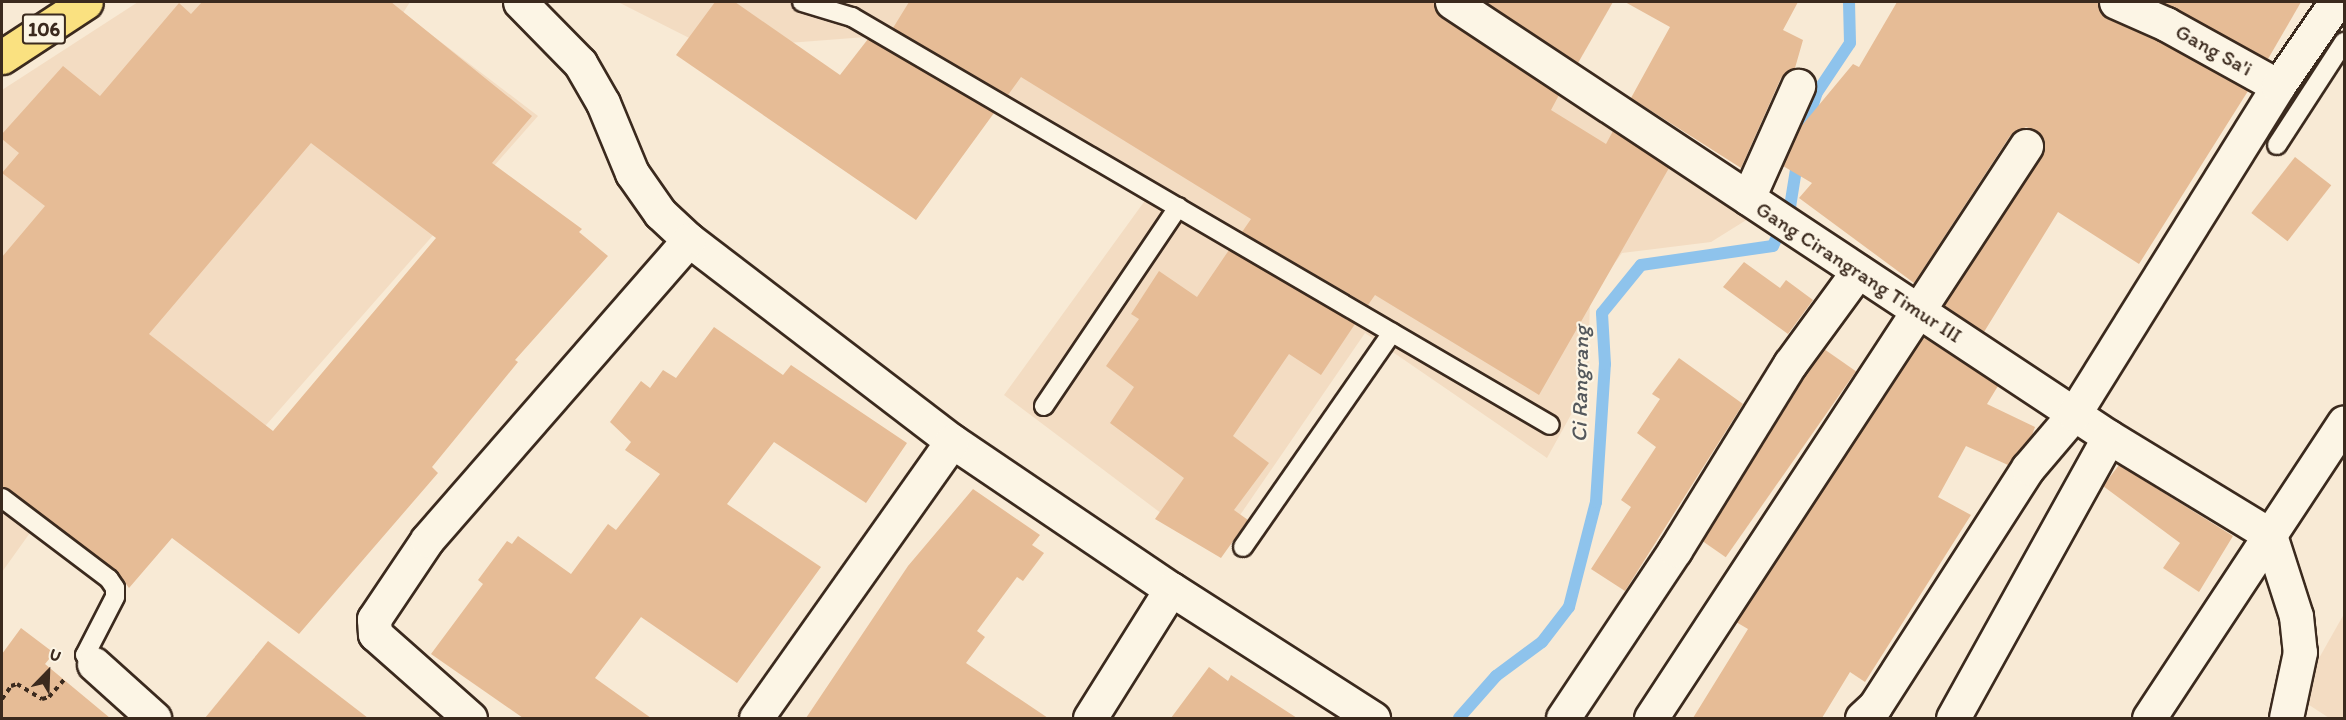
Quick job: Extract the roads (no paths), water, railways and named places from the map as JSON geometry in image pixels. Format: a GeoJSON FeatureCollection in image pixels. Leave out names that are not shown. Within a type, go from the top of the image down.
{"type":"FeatureCollection","features":[{"type":"Feature","properties":{"kind":"main road","name":"106"},"geometry":{"type":"LineString","coordinates":[[2,57],[86,2]]}},
{"type":"Feature","properties":{"kind":"street"},"geometry":{"type":"LineString","coordinates":[[520,2],[580,63],[603,102],[632,173],[660,213],[689,240],[952,441],[1171,589],[1373,718]]}},
{"type":"Feature","properties":{"kind":"street","name":"Gang Cirangrang Timur III"},"geometry":{"type":"LineString","coordinates":[[1452,2],[1749,199],[1833,250],[1858,271],[1908,297],[2109,437],[2270,535]]}},
{"type":"Feature","properties":{"kind":"street","name":"Gang Sa'i"},"geometry":{"type":"LineString","coordinates":[[2116,2],[2166,24],[2278,86]]}},
{"type":"Feature","properties":{"kind":"street"},"geometry":{"type":"LineString","coordinates":[[1862,718],[1875,706],[2028,468],[2074,414],[2278,86],[2336,2]]}},
{"type":"Feature","properties":{"kind":"street"},"geometry":{"type":"LineString","coordinates":[[1749,199],[1798,86]]}},
{"type":"Feature","properties":{"kind":"street"},"geometry":{"type":"LineString","coordinates":[[1651,718],[1908,297],[2026,147]]}},
{"type":"Feature","properties":{"kind":"street"},"geometry":{"type":"LineString","coordinates":[[470,718],[375,634],[374,619],[427,540],[689,240]]}},
{"type":"Feature","properties":{"kind":"street"},"geometry":{"type":"LineString","coordinates":[[1563,718],[1675,550],[1790,364],[1858,271]]}},
{"type":"Feature","properties":{"kind":"street"},"geometry":{"type":"LineString","coordinates":[[2149,718],[2344,422]]}},
{"type":"Feature","properties":{"kind":"street"},"geometry":{"type":"LineString","coordinates":[[1953,718],[2109,437]]}},
{"type":"Feature","properties":{"kind":"street"},"geometry":{"type":"LineString","coordinates":[[756,718],[952,441]]}},
{"type":"Feature","properties":{"kind":"street"},"geometry":{"type":"LineString","coordinates":[[2270,535],[2298,628],[2300,652],[2293,716]]}},
{"type":"Feature","properties":{"kind":"street"},"geometry":{"type":"LineString","coordinates":[[1090,718],[1171,589]]}},
{"type":"Feature","properties":{"kind":"street"},"geometry":{"type":"LineString","coordinates":[[90,660],[154,718]]}},
{"type":"Feature","properties":{"kind":"lane"},"geometry":{"type":"LineString","coordinates":[[802,2],[852,17],[1550,425]]}},
{"type":"Feature","properties":{"kind":"lane"},"geometry":{"type":"LineString","coordinates":[[2277,145],[2344,42]]}},
{"type":"Feature","properties":{"kind":"lane"},"geometry":{"type":"LineString","coordinates":[[1044,406],[1178,207]]}},
{"type":"Feature","properties":{"kind":"lane"},"geometry":{"type":"LineString","coordinates":[[1243,547],[1392,333]]}},
{"type":"Feature","properties":{"kind":"lane"},"geometry":{"type":"LineString","coordinates":[[2,498],[109,579],[115,588],[115,597],[90,660]]}},
{"type":"Feature","properties":{"kind":"waterway","name":"Ci Rangrang"},"geometry":{"type":"LineString","coordinates":[[1804,132],[1816,94],[1850,43],[1849,2]]}},
{"type":"Feature","properties":{"kind":"waterway","name":"Ci Rangrang"},"geometry":{"type":"LineString","coordinates":[[1459,718],[1496,676],[1542,642],[1569,607],[1596,502],[1605,364],[1602,313],[1641,265],[1773,246],[1790,207],[1798,157]]}}]}
